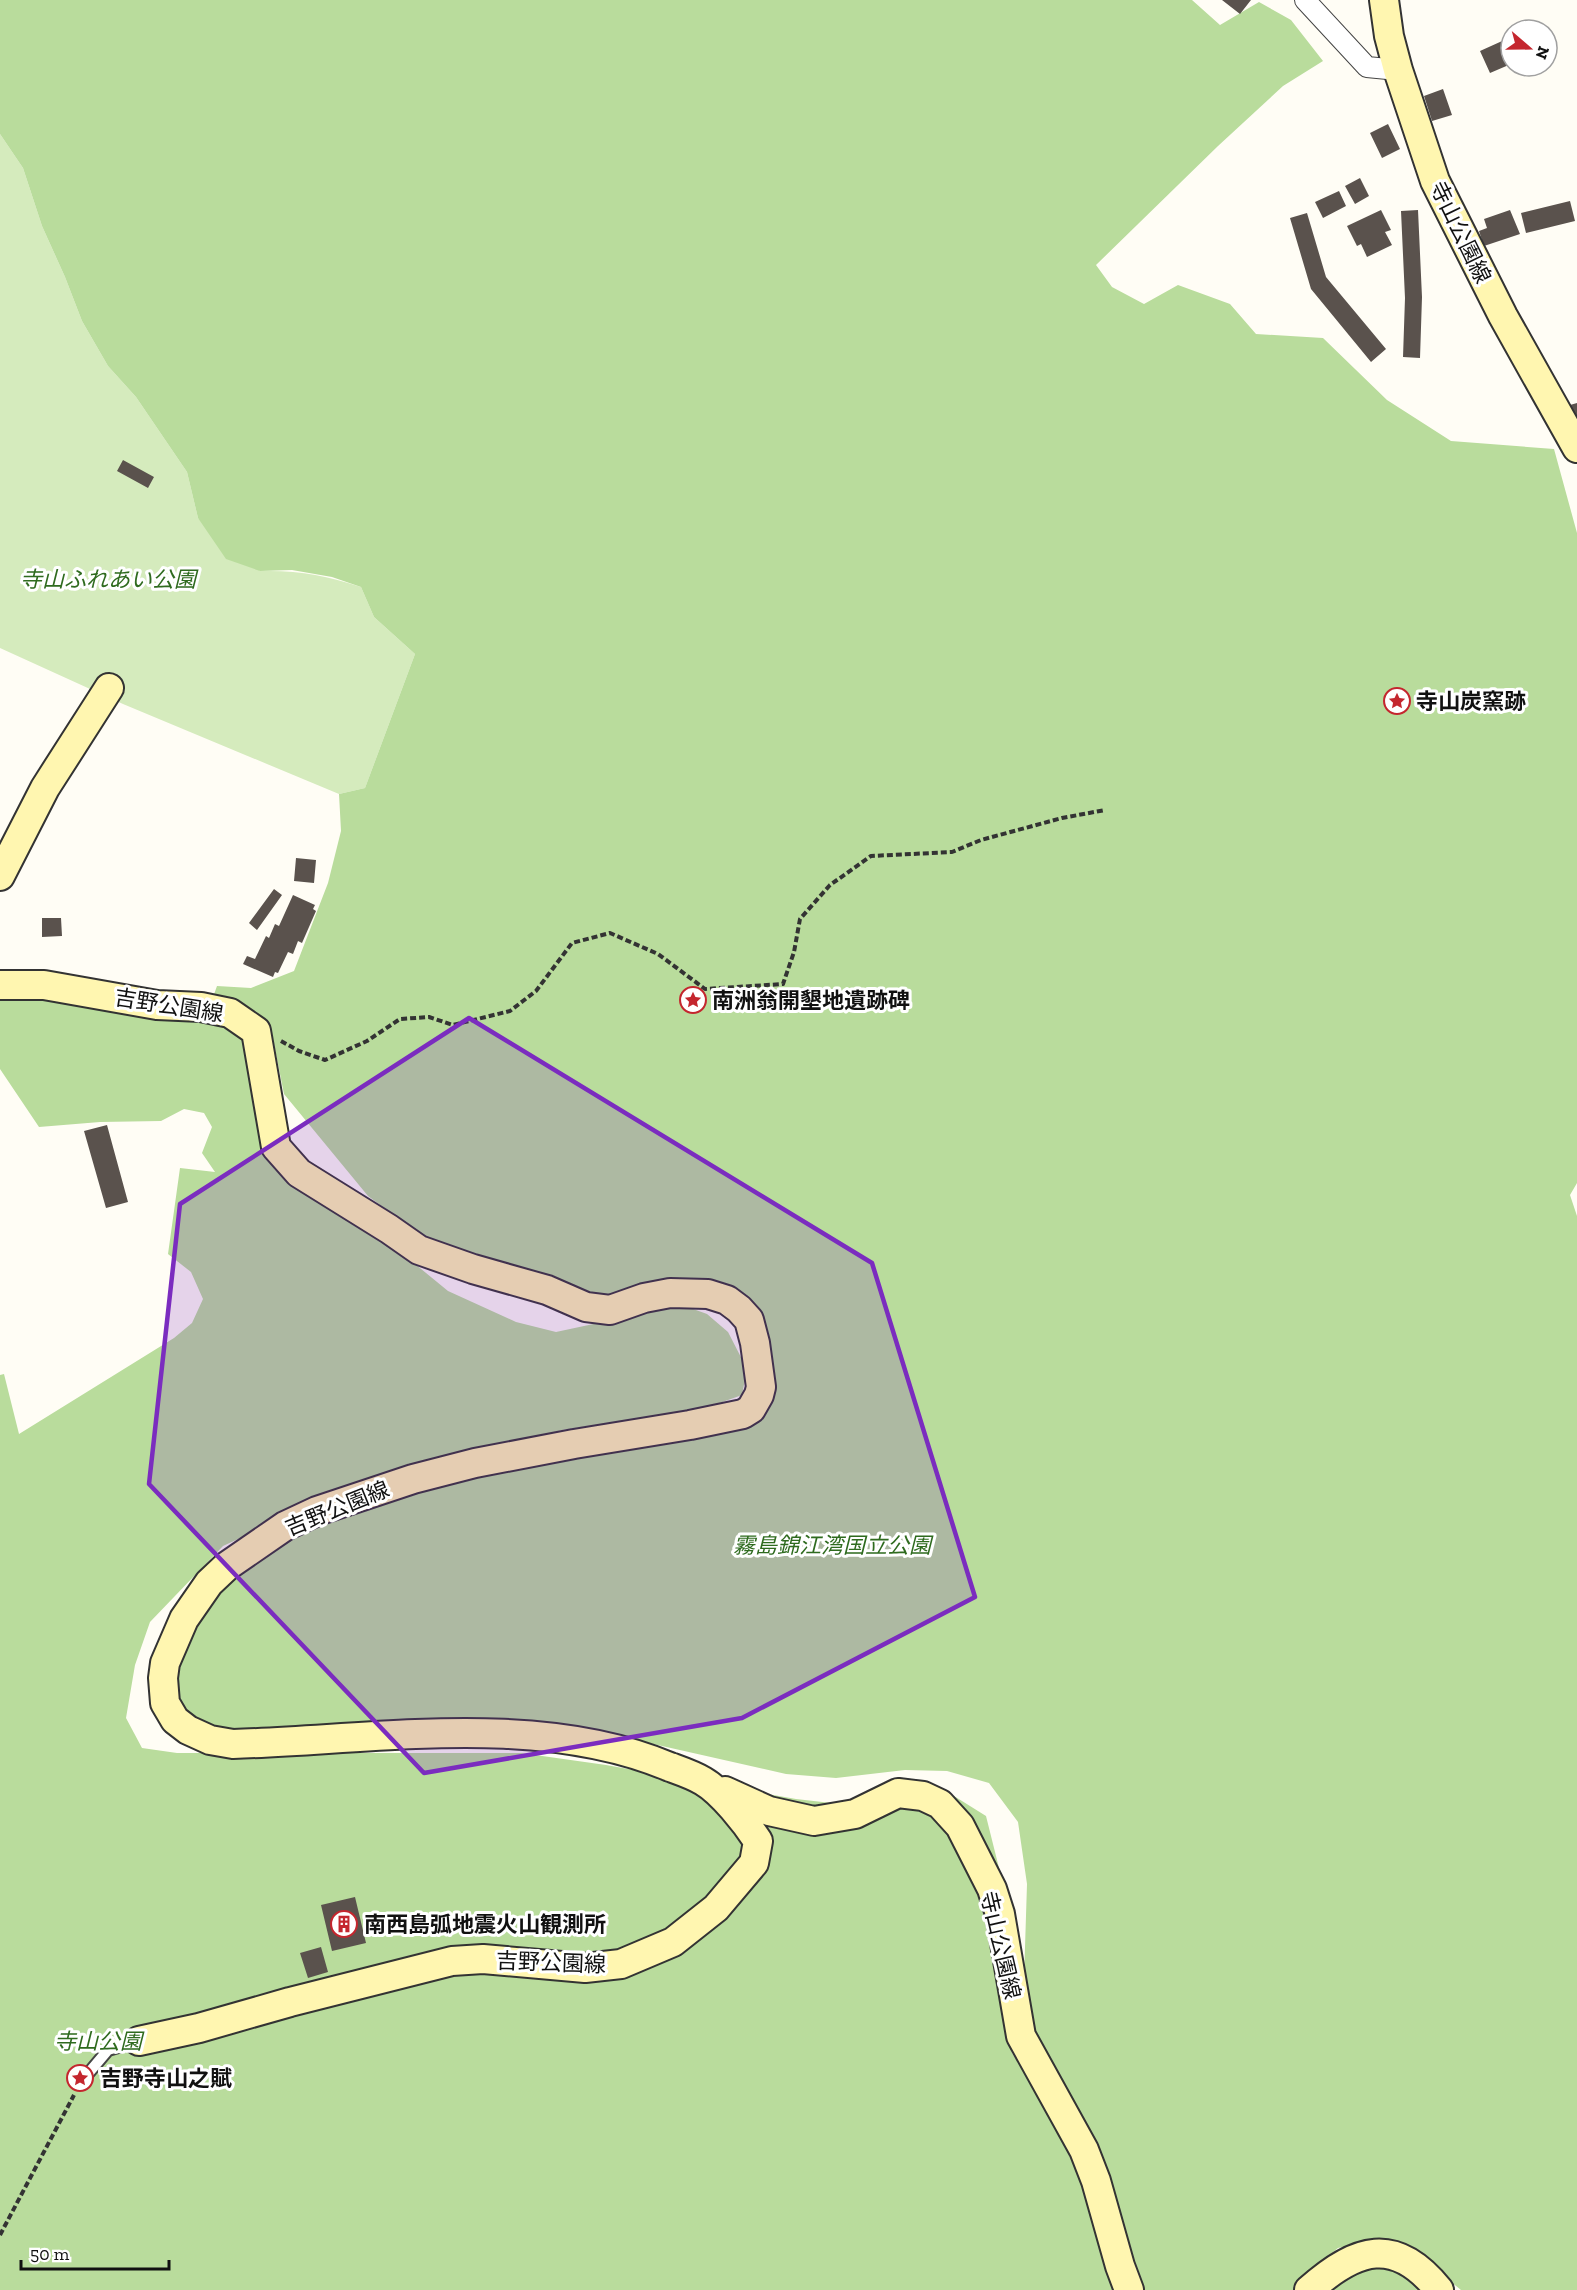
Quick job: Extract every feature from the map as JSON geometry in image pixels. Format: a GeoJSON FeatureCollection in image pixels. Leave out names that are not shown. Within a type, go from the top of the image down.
{"type":"FeatureCollection","features":[{"type":"Feature","properties":{"kind":"main road","name":"寺山公園線"},"geometry":{"type":"LineString","coordinates":[[1384,0],[1389,36],[1398,70],[1435,181],[1503,316],[1577,448]]}},
{"type":"Feature","properties":{"kind":"main road"},"geometry":{"type":"LineString","coordinates":[[0,876],[45,788],[109,688]]}},
{"type":"Feature","properties":{"kind":"main road","name":"吉野公園線"},"geometry":{"type":"LineString","coordinates":[[0,985],[44,985],[157,1005],[201,1007],[231,1013],[256,1031],[276,1147],[299,1173],[419,1250],[473,1269],[547,1290],[586,1307],[610,1310],[644,1298],[670,1293],[708,1294],[727,1300],[749,1320],[761,1386],[759,1395],[751,1408],[743,1414],[476,1463],[402,1483],[317,1512],[285,1526],[221,1571],[209,1583],[184,1619],[165,1663],[163,1678],[165,1703],[176,1720],[188,1730],[210,1740],[233,1744],[458,1732],[592,1742],[644,1755],[704,1781],[745,1820],[758,1841],[754,1863],[716,1908],[674,1942],[621,1965],[585,1968],[483,1959],[452,1961],[290,2002],[199,2028],[139,2041]]}},
{"type":"Feature","properties":{"kind":"main road","name":"寺山公園線"},"geometry":{"type":"LineString","coordinates":[[704,1781],[769,1811],[814,1821],[855,1814],[897,1793],[923,1796],[940,1804],[960,1826],[992,1889],[1002,1924],[1021,2036],[1084,2150],[1096,2181],[1129,2290]]}},
{"type":"Feature","properties":{"kind":"main road"},"geometry":{"type":"LineString","coordinates":[[1309,2290],[1344,2263],[1364,2254],[1375,2253],[1407,2261],[1420,2270],[1439,2290]]}},
{"type":"Feature","properties":{"kind":"street"},"geometry":{"type":"LineString","coordinates":[[1305,0],[1367,67],[1398,70]]}},
{"type":"Feature","properties":{"kind":"lane"},"geometry":{"type":"LineString","coordinates":[[81,2082],[108,2050],[139,2041]]}},
{"type":"Feature","properties":{"kind":"path"},"geometry":{"type":"LineString","coordinates":[[279,1040],[299,1051],[325,1060],[367,1041],[400,1019],[429,1017],[453,1025],[510,1011],[536,991],[572,943],[609,933],[658,954],[705,989],[783,984],[794,952],[800,919],[830,885],[871,856],[952,852],[981,840],[1062,818],[1105,810]]}},
{"type":"Feature","properties":{"kind":"path"},"geometry":{"type":"LineString","coordinates":[[0,2235],[81,2082]]}},
{"type":"Feature","properties":{"kind":"highlighted area"},"geometry":{"type":"Polygon","coordinates":[[[469,1018],[872,1263],[975,1597],[742,1718],[424,1773],[149,1484],[180,1204],[469,1018]]]}},
{"type":"Feature","properties":{"kind":"green space","name":"霧島錦江湾国立公園"},"geometry":{"type":"Polygon","coordinates":[[[0,0],[1192,0],[1220,25],[1259,2],[1291,20],[1323,61],[1283,86],[1096,265],[1112,287],[1144,304],[1178,285],[1230,304],[1256,334],[1323,338],[1387,400],[1451,441],[1554,449],[1577,533],[1577,1183],[1570,1195],[1577,1216],[1577,2290],[1461,2290],[1413,2251],[1381,2239],[1338,2248],[1305,2275],[1297,2290],[1141,2290],[1034,2039],[1024,1979],[1027,1884],[1018,1822],[989,1783],[947,1771],[905,1770],[836,1778],[786,1774],[600,1732],[245,1734],[214,1727],[182,1711],[175,1692],[175,1665],[210,1599],[237,1571],[326,1518],[476,1472],[744,1426],[771,1366],[765,1320],[744,1295],[600,1298],[440,1249],[368,1196],[284,1094],[271,1029],[242,1007],[212,1000],[217,986],[251,988],[294,971],[328,883],[341,831],[339,794],[365,788],[415,654],[374,617],[361,587],[332,577],[292,570],[260,571],[226,559],[198,518],[187,472],[136,397],[108,366],[82,321],[42,226],[23,168],[0,134],[0,0]]]}},
{"type":"Feature","properties":{"kind":"green space","name":"寺山ふれあい公園"},"geometry":{"type":"Polygon","coordinates":[[[0,134],[23,168],[42,226],[82,321],[108,366],[136,397],[187,472],[198,518],[260,571],[311,574],[361,587],[374,617],[415,654],[365,788],[339,794],[123,704],[0,648],[0,134]]]}},
{"type":"Feature","properties":{"kind":"green space","name":"寺山公園"},"geometry":{"type":"Polygon","coordinates":[[[0,994],[37,995],[235,1027],[249,1039],[261,1105],[343,1205],[448,1291],[516,1322],[556,1332],[682,1305],[707,1314],[728,1332],[747,1369],[742,1395],[700,1410],[562,1430],[331,1496],[223,1546],[150,1622],[135,1665],[126,1718],[142,1748],[177,1753],[521,1753],[606,1765],[796,1799],[840,1804],[907,1794],[954,1796],[986,1816],[1001,1876],[999,1987],[1012,2053],[1051,2115],[1091,2203],[1117,2290],[0,2290],[0,1375],[4,1374],[19,1434],[174,1338],[192,1323],[203,1299],[191,1272],[168,1254],[180,1168],[215,1172],[202,1153],[212,1127],[204,1113],[184,1109],[161,1121],[100,1122],[39,1127],[0,1069],[0,994]]]}},
{"type":"Feature","properties":{"kind":"green space"},"geometry":{"type":"Polygon","coordinates":[[[1383,2266],[1415,2281],[1424,2290],[1329,2290],[1357,2272],[1383,2266]]]}},
{"type":"Feature","properties":{"kind":"building"},"geometry":{"type":"Polygon","coordinates":[[[1222,0],[1251,0],[1240,14],[1222,0]]]}},
{"type":"Feature","properties":{"kind":"building"},"geometry":{"type":"Polygon","coordinates":[[[1499,42],[1499,69],[1490,73],[1480,51],[1499,42]]]}},
{"type":"Feature","properties":{"kind":"building"},"geometry":{"type":"Polygon","coordinates":[[[1443,89],[1452,115],[1432,121],[1424,96],[1443,89]]]}},
{"type":"Feature","properties":{"kind":"building"},"geometry":{"type":"Polygon","coordinates":[[[1388,124],[1400,149],[1382,158],[1370,133],[1388,124]]]}},
{"type":"Feature","properties":{"kind":"building"},"geometry":{"type":"Polygon","coordinates":[[[1360,178],[1369,196],[1355,204],[1345,186],[1360,178]]]}},
{"type":"Feature","properties":{"kind":"building"},"geometry":{"type":"Polygon","coordinates":[[[1339,191],[1346,206],[1323,218],[1315,202],[1339,191]]]}},
{"type":"Feature","properties":{"kind":"building"},"geometry":{"type":"Polygon","coordinates":[[[1570,201],[1575,221],[1526,233],[1521,213],[1570,201]]]}},
{"type":"Feature","properties":{"kind":"building"},"geometry":{"type":"Polygon","coordinates":[[[1381,210],[1391,230],[1385,232],[1392,245],[1367,257],[1361,244],[1357,246],[1347,226],[1381,210]]]}},
{"type":"Feature","properties":{"kind":"building"},"geometry":{"type":"Polygon","coordinates":[[[1418,210],[1422,297],[1420,358],[1403,357],[1405,298],[1401,211],[1418,210]]]}},
{"type":"Feature","properties":{"kind":"building"},"geometry":{"type":"Polygon","coordinates":[[[1510,210],[1520,234],[1484,246],[1479,231],[1487,228],[1484,219],[1510,210]]]}},
{"type":"Feature","properties":{"kind":"building"},"geometry":{"type":"Polygon","coordinates":[[[1307,213],[1326,277],[1386,349],[1371,362],[1311,289],[1290,218],[1307,213]]]}},
{"type":"Feature","properties":{"kind":"building"},"geometry":{"type":"Polygon","coordinates":[[[1577,403],[1577,416],[1574,417],[1570,405],[1577,403]]]}},
{"type":"Feature","properties":{"kind":"building"},"geometry":{"type":"Polygon","coordinates":[[[123,460],[154,477],[148,488],[117,471],[123,460]]]}},
{"type":"Feature","properties":{"kind":"building"},"geometry":{"type":"Polygon","coordinates":[[[296,858],[316,860],[314,883],[294,881],[296,858]]]}},
{"type":"Feature","properties":{"kind":"building"},"geometry":{"type":"Polygon","coordinates":[[[274,889],[282,895],[257,930],[249,923],[274,889]]]}},
{"type":"Feature","properties":{"kind":"building"},"geometry":{"type":"Polygon","coordinates":[[[293,895],[315,905],[313,909],[316,911],[302,943],[298,941],[293,954],[288,952],[278,973],[275,972],[273,977],[243,964],[247,956],[255,959],[266,936],[269,938],[275,924],[279,926],[293,895]]]}},
{"type":"Feature","properties":{"kind":"building"},"geometry":{"type":"Polygon","coordinates":[[[42,918],[61,918],[62,936],[42,937],[42,918]]]}},
{"type":"Feature","properties":{"kind":"building"},"geometry":{"type":"Polygon","coordinates":[[[107,1125],[128,1202],[106,1208],[84,1131],[107,1125]]]}},
{"type":"Feature","properties":{"kind":"building","name":"南西島弧地震火山観測所"},"geometry":{"type":"Polygon","coordinates":[[[355,1897],[366,1943],[332,1951],[321,1905],[355,1897]]]}},
{"type":"Feature","properties":{"kind":"building"},"geometry":{"type":"Polygon","coordinates":[[[321,1947],[328,1972],[308,1978],[300,1953],[321,1947]]]}},
{"type":"Feature","properties":{"kind":"place","name":"寺山炭窯跡"},"geometry":{"type":"Point","coordinates":[1397,701]}},
{"type":"Feature","properties":{"kind":"place","name":"南洲翁開墾地遺跡碑"},"geometry":{"type":"Point","coordinates":[693,1000]}},
{"type":"Feature","properties":{"kind":"place","name":"南西島弧地震火山観測所"},"geometry":{"type":"Point","coordinates":[344,1924]}},
{"type":"Feature","properties":{"kind":"place","name":"吉野寺山之賦"},"geometry":{"type":"Point","coordinates":[80,2078]}}]}
